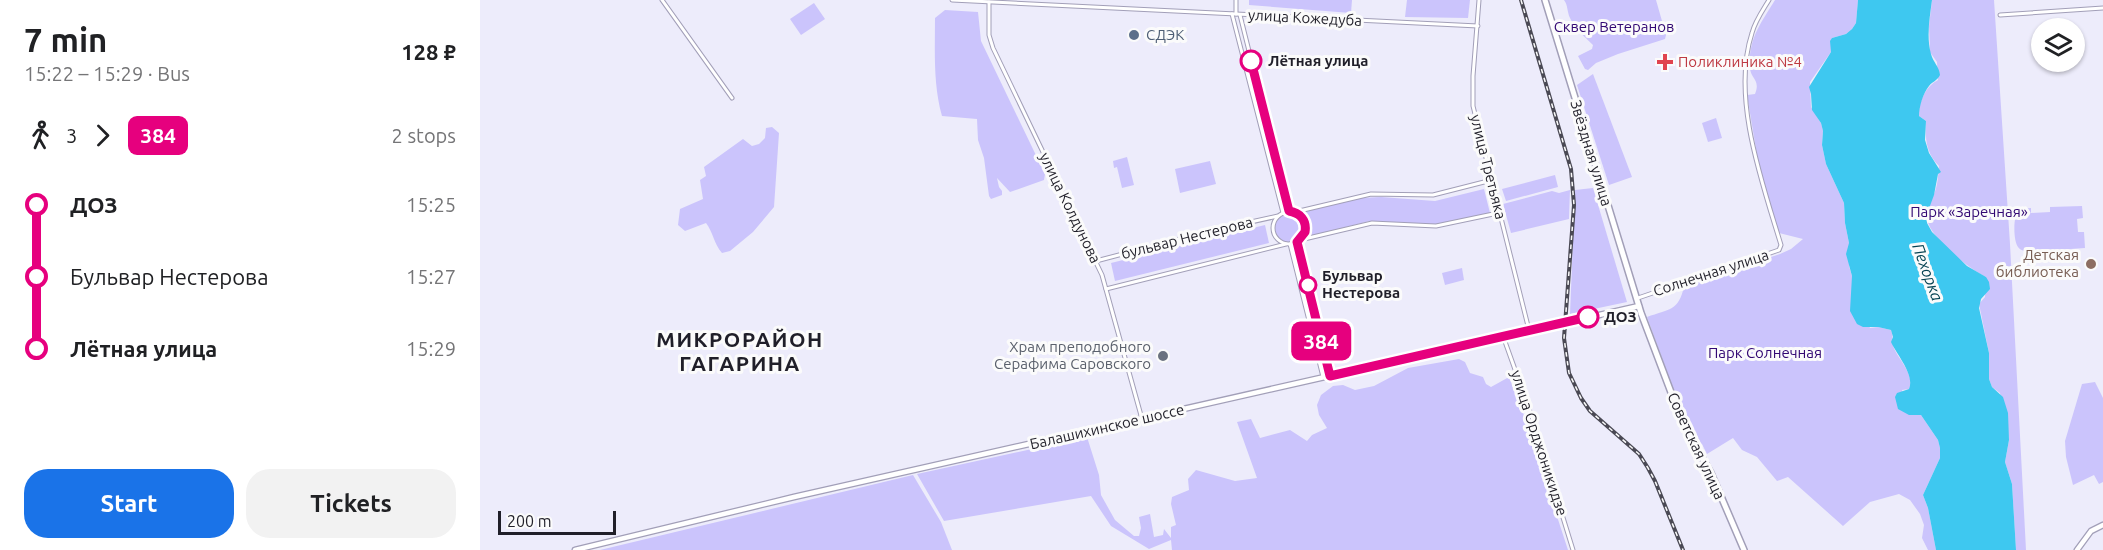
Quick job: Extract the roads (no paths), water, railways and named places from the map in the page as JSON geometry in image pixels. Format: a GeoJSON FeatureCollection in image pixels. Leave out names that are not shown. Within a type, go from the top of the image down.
{"type":"FeatureCollection","features":[{"type":"Feature","properties":{"kind":"main road","name":"Звёздная улица"},"geometry":{"type":"LineString","coordinates":[[1545,0],[1639,306]]}},
{"type":"Feature","properties":{"kind":"main road","name":"Балашихинское шоссе"},"geometry":{"type":"LineString","coordinates":[[575,550],[794,497],[1639,306]]}},
{"type":"Feature","properties":{"kind":"main road","name":"Советская улица"},"geometry":{"type":"LineString","coordinates":[[1639,306],[1683,424],[1711,473],[1744,550]]}},
{"type":"Feature","properties":{"kind":"main road"},"geometry":{"type":"LineString","coordinates":[[2077,550],[2091,531],[2103,525]]}},
{"type":"Feature","properties":{"kind":"street"},"geometry":{"type":"LineString","coordinates":[[662,0],[732,98]]}},
{"type":"Feature","properties":{"kind":"street","name":"улица Кожедуба"},"geometry":{"type":"LineString","coordinates":[[952,0],[1478,26]]}},
{"type":"Feature","properties":{"kind":"street"},"geometry":{"type":"LineString","coordinates":[[1236,0],[1236,14],[1283,213]]}},
{"type":"Feature","properties":{"kind":"street","name":"улица Третьяка"},"geometry":{"type":"LineString","coordinates":[[1479,0],[1473,106],[1529,330]]}},
{"type":"Feature","properties":{"kind":"street","name":"Солнечная улица"},"geometry":{"type":"LineString","coordinates":[[1636,298],[1779,250],[1781,245],[1756,162],[1745,90],[1752,32],[1769,0]]}},
{"type":"Feature","properties":{"kind":"street","name":"улица Колдунова"},"geometry":{"type":"LineString","coordinates":[[989,2],[989,35],[994,51],[1096,261],[1142,419]]}},
{"type":"Feature","properties":{"kind":"street"},"geometry":{"type":"LineString","coordinates":[[2000,15],[2103,8]]}},
{"type":"Feature","properties":{"kind":"street"},"geometry":{"type":"LineString","coordinates":[[1236,14],[1289,211]]}},
{"type":"Feature","properties":{"kind":"street"},"geometry":{"type":"LineString","coordinates":[[1492,180],[1433,195],[1371,194],[1295,212],[1289,211],[1278,216],[1273,230],[1277,239],[1288,244],[1372,223],[1436,226],[1499,212]]}},
{"type":"Feature","properties":{"kind":"street"},"geometry":{"type":"LineString","coordinates":[[1295,212],[1302,218],[1306,227],[1298,241],[1330,376]]}},
{"type":"Feature","properties":{"kind":"street","name":"бульвар Нестерова"},"geometry":{"type":"LineString","coordinates":[[1096,261],[1278,216]]}},
{"type":"Feature","properties":{"kind":"street"},"geometry":{"type":"LineString","coordinates":[[1288,244],[1323,377]]}},
{"type":"Feature","properties":{"kind":"street","name":"бульвар Нестерова"},"geometry":{"type":"LineString","coordinates":[[1106,289],[1288,244]]}},
{"type":"Feature","properties":{"kind":"street","name":"улица Орджоникидзе"},"geometry":{"type":"LineString","coordinates":[[1503,336],[1532,417],[1573,550]]}},
{"type":"Feature","properties":{"kind":"water","name":"Пехорка"},"geometry":{"type":"Polygon","coordinates":[[[1858,0],[1932,0],[1929,41],[1932,57],[1940,75],[1925,92],[1919,116],[1926,121],[1925,140],[1929,153],[1941,172],[1938,174],[1927,214],[1927,223],[1932,232],[1967,266],[1986,277],[1989,282],[1990,289],[1981,299],[1979,308],[1989,353],[1989,379],[1992,387],[2003,397],[2008,413],[2009,440],[2005,462],[2012,484],[2016,550],[1936,550],[1928,508],[1923,495],[1940,458],[1938,440],[1921,415],[1909,415],[1898,409],[1895,397],[1897,393],[1909,389],[1910,378],[1891,342],[1893,337],[1891,330],[1863,327],[1857,324],[1850,311],[1852,276],[1846,254],[1849,243],[1844,203],[1826,164],[1822,145],[1823,131],[1821,123],[1812,110],[1809,87],[1831,52],[1832,38],[1846,34],[1856,23],[1858,0]]]}},
{"type":"Feature","properties":{"kind":"railway"},"geometry":{"type":"LineString","coordinates":[[1521,0],[1571,169],[1574,205],[1564,338],[1569,373],[1590,411],[1639,454],[1655,481],[1683,550]]}},
{"type":"Feature","properties":{"kind":"place","name":"СДЭК"},"geometry":{"type":"Point","coordinates":[1134,35]}},
{"type":"Feature","properties":{"kind":"place","name":"Лётная улица"},"geometry":{"type":"Point","coordinates":[1251,61]}},
{"type":"Feature","properties":{"kind":"place","name":"Поликлиника №4"},"geometry":{"type":"Point","coordinates":[1665,62]}},
{"type":"Feature","properties":{"kind":"place","name":"Детская библиотека"},"geometry":{"type":"Point","coordinates":[2091,264]}},
{"type":"Feature","properties":{"kind":"place","name":"Бульвар Нестерова"},"geometry":{"type":"Point","coordinates":[1308,285]}},
{"type":"Feature","properties":{"kind":"place","name":"ДОЗ"},"geometry":{"type":"Point","coordinates":[1588,317]}},
{"type":"Feature","properties":{"kind":"place","name":"Храм преподобного Серафима Саровского"},"geometry":{"type":"Point","coordinates":[1163,356]}},
{"type":"Feature","properties":{"kind":"district","name":"МИКРОРАЙОН ГАГАРИНА"},"geometry":{"type":"Point","coordinates":[740,352]}},
{"type":"Feature","properties":{"kind":"park label","name":"Сквер Ветеранов"},"geometry":{"type":"Point","coordinates":[1614,27]}},
{"type":"Feature","properties":{"kind":"park label","name":"Парк «Заречная»"},"geometry":{"type":"Point","coordinates":[1969,212]}},
{"type":"Feature","properties":{"kind":"park label","name":"Парк Солнечная"},"geometry":{"type":"Point","coordinates":[1765,353]}}]}
